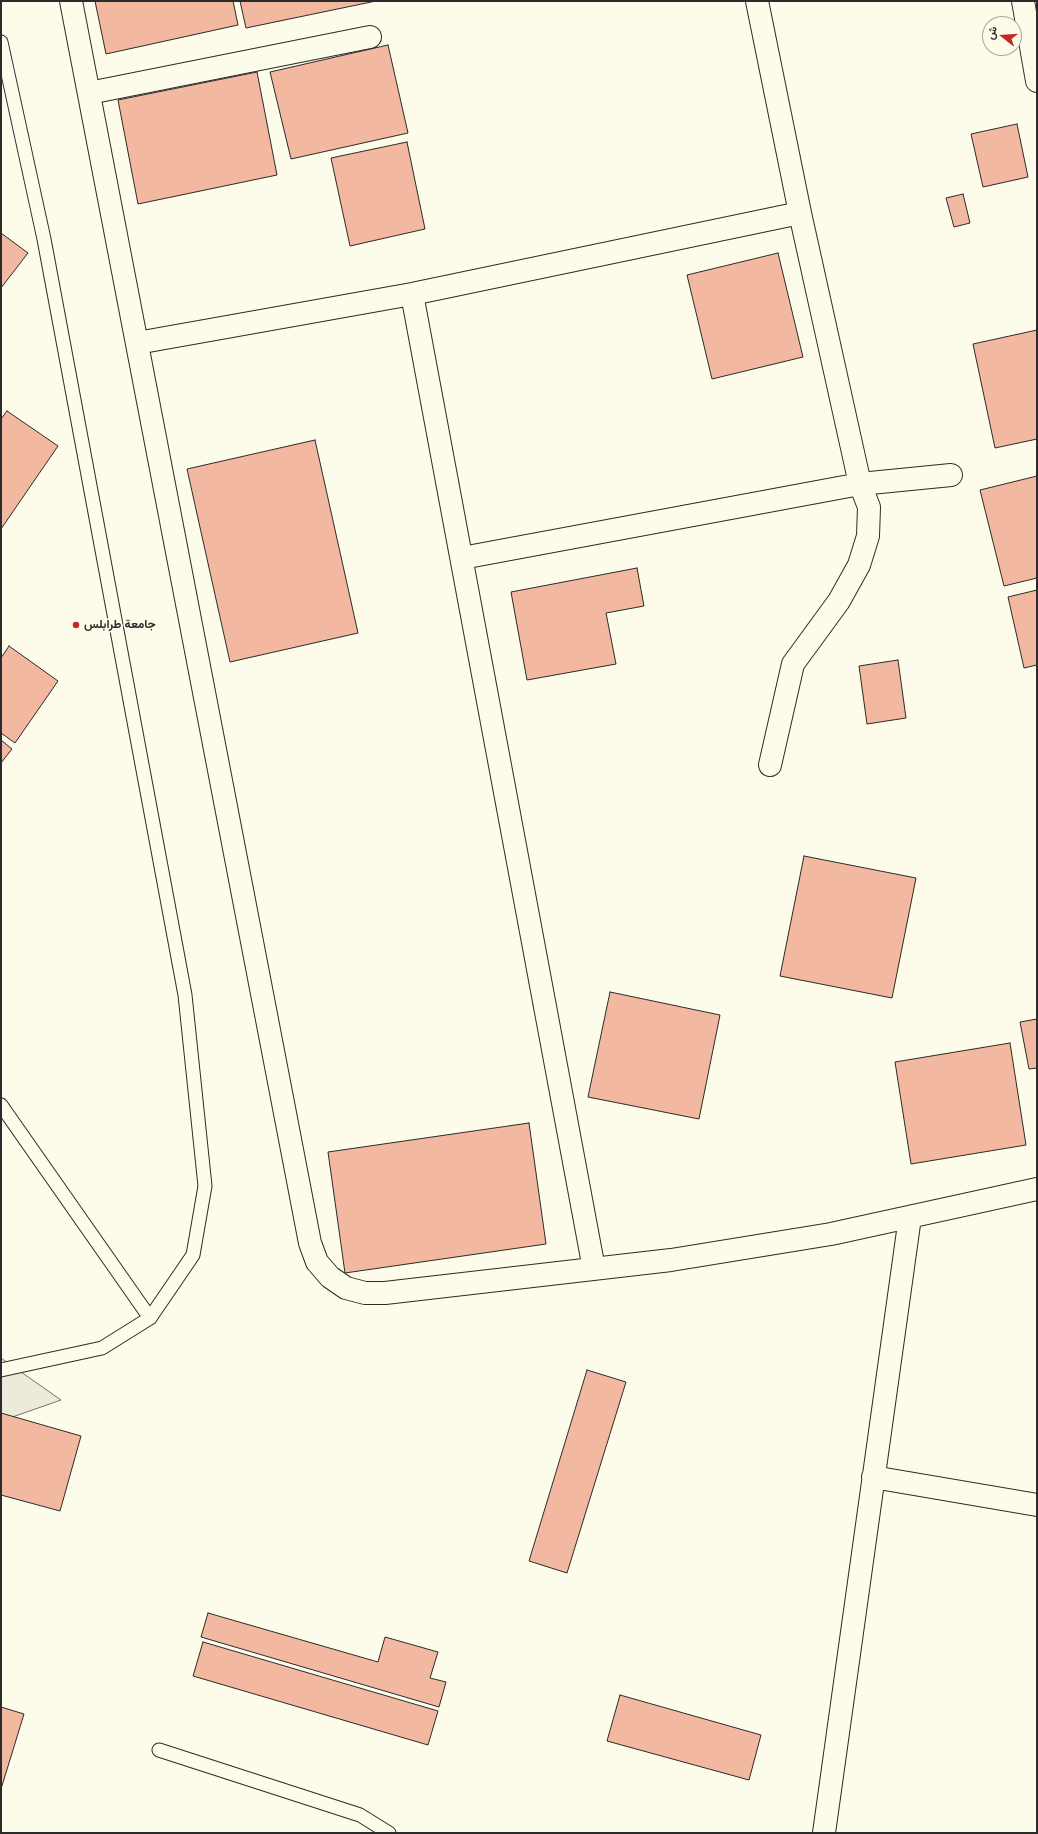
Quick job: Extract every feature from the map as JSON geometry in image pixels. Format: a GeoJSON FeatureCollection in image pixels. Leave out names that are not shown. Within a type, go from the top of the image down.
{"type":"FeatureCollection","features":[{"type":"Feature","properties":{"kind":"street"},"geometry":{"type":"LineString","coordinates":[[71,1],[310,1243],[317,1262],[330,1277],[346,1288],[365,1293],[385,1293],[594,1269],[751,1248],[910,1218],[1037,1189]]}},
{"type":"Feature","properties":{"kind":"street"},"geometry":{"type":"LineString","coordinates":[[757,1],[800,213],[860,484],[869,507],[868,536],[859,565],[839,601],[793,664],[770,766]]}},
{"type":"Feature","properties":{"kind":"street"},"geometry":{"type":"LineString","coordinates":[[1023,1],[1034,49],[1037,81]]}},
{"type":"Feature","properties":{"kind":"street"},"geometry":{"type":"LineString","coordinates":[[89,93],[370,37]]}},
{"type":"Feature","properties":{"kind":"street"},"geometry":{"type":"LineString","coordinates":[[137,343],[412,294],[800,213]]}},
{"type":"Feature","properties":{"kind":"street"},"geometry":{"type":"LineString","coordinates":[[412,294],[594,1269]]}},
{"type":"Feature","properties":{"kind":"street"},"geometry":{"type":"LineString","coordinates":[[462,558],[860,484],[951,475]]}},
{"type":"Feature","properties":{"kind":"street"},"geometry":{"type":"LineString","coordinates":[[824,1833],[910,1218]]}},
{"type":"Feature","properties":{"kind":"street"},"geometry":{"type":"LineString","coordinates":[[873,1477],[1037,1505]]}},
{"type":"Feature","properties":{"kind":"lane"},"geometry":{"type":"LineString","coordinates":[[1,42],[6,91],[46,255],[185,996],[204,1186],[193,1255],[150,1318],[102,1348],[1,1370]]}},
{"type":"Feature","properties":{"kind":"lane"},"geometry":{"type":"LineString","coordinates":[[1,1105],[150,1318]]}},
{"type":"Feature","properties":{"kind":"lane"},"geometry":{"type":"LineString","coordinates":[[159,1750],[360,1815],[389,1833]]}},
{"type":"Feature","properties":{"kind":"shaded area"},"geometry":{"type":"Polygon","coordinates":[[[1,1358],[61,1400],[1,1421],[1,1358]]]}},
{"type":"Feature","properties":{"kind":"building"},"geometry":{"type":"Polygon","coordinates":[[[95,1],[233,1],[238,25],[106,54],[95,1]]]}},
{"type":"Feature","properties":{"kind":"building"},"geometry":{"type":"Polygon","coordinates":[[[240,1],[376,1],[246,28],[240,1]]]}},
{"type":"Feature","properties":{"kind":"building"},"geometry":{"type":"Polygon","coordinates":[[[388,45],[408,133],[291,159],[270,72],[388,45]]]}},
{"type":"Feature","properties":{"kind":"building"},"geometry":{"type":"Polygon","coordinates":[[[257,72],[277,175],[138,204],[118,100],[257,72]]]}},
{"type":"Feature","properties":{"kind":"building"},"geometry":{"type":"Polygon","coordinates":[[[1017,124],[1028,177],[983,187],[971,134],[1017,124]]]}},
{"type":"Feature","properties":{"kind":"building"},"geometry":{"type":"Polygon","coordinates":[[[407,142],[425,229],[350,246],[331,158],[407,142]]]}},
{"type":"Feature","properties":{"kind":"building"},"geometry":{"type":"Polygon","coordinates":[[[963,194],[970,223],[954,227],[946,198],[963,194]]]}},
{"type":"Feature","properties":{"kind":"building"},"geometry":{"type":"Polygon","coordinates":[[[1,233],[28,253],[1,288],[1,233]]]}},
{"type":"Feature","properties":{"kind":"building"},"geometry":{"type":"Polygon","coordinates":[[[778,253],[803,357],[712,379],[687,275],[778,253]]]}},
{"type":"Feature","properties":{"kind":"building"},"geometry":{"type":"Polygon","coordinates":[[[1037,330],[1037,439],[995,448],[973,344],[1037,330]]]}},
{"type":"Feature","properties":{"kind":"building"},"geometry":{"type":"Polygon","coordinates":[[[7,411],[58,446],[1,529],[1,419],[7,411]]]}},
{"type":"Feature","properties":{"kind":"building"},"geometry":{"type":"Polygon","coordinates":[[[315,440],[358,633],[230,662],[187,469],[315,440]]]}},
{"type":"Feature","properties":{"kind":"building"},"geometry":{"type":"Polygon","coordinates":[[[1037,476],[1037,578],[1004,586],[980,490],[1037,476]]]}},
{"type":"Feature","properties":{"kind":"building"},"geometry":{"type":"Polygon","coordinates":[[[637,568],[644,606],[606,613],[616,664],[527,680],[511,592],[637,568]]]}},
{"type":"Feature","properties":{"kind":"building"},"geometry":{"type":"Polygon","coordinates":[[[1037,590],[1037,665],[1024,668],[1008,597],[1037,590]]]}},
{"type":"Feature","properties":{"kind":"building"},"geometry":{"type":"Polygon","coordinates":[[[9,646],[58,681],[15,743],[1,733],[1,658],[9,646]]]}},
{"type":"Feature","properties":{"kind":"building"},"geometry":{"type":"Polygon","coordinates":[[[898,660],[906,718],[867,724],[859,666],[898,660]]]}},
{"type":"Feature","properties":{"kind":"building"},"geometry":{"type":"Polygon","coordinates":[[[1,740],[12,749],[1,763],[1,740]]]}},
{"type":"Feature","properties":{"kind":"building"},"geometry":{"type":"Polygon","coordinates":[[[804,856],[916,878],[892,998],[780,976],[804,856]]]}},
{"type":"Feature","properties":{"kind":"building"},"geometry":{"type":"Polygon","coordinates":[[[610,992],[720,1015],[699,1119],[588,1097],[610,992]]]}},
{"type":"Feature","properties":{"kind":"building"},"geometry":{"type":"Polygon","coordinates":[[[1037,1019],[1037,1068],[1029,1069],[1020,1022],[1037,1019]]]}},
{"type":"Feature","properties":{"kind":"building"},"geometry":{"type":"Polygon","coordinates":[[[1010,1043],[1026,1145],[911,1164],[895,1062],[1010,1043]]]}},
{"type":"Feature","properties":{"kind":"building"},"geometry":{"type":"Polygon","coordinates":[[[529,1123],[546,1244],[345,1273],[328,1152],[529,1123]]]}},
{"type":"Feature","properties":{"kind":"building"},"geometry":{"type":"Polygon","coordinates":[[[587,1370],[626,1382],[567,1573],[529,1561],[587,1370]]]}},
{"type":"Feature","properties":{"kind":"building"},"geometry":{"type":"Polygon","coordinates":[[[1,1413],[81,1436],[60,1511],[1,1495],[1,1413]]]}},
{"type":"Feature","properties":{"kind":"building"},"geometry":{"type":"Polygon","coordinates":[[[208,1613],[378,1662],[385,1637],[438,1652],[430,1678],[446,1682],[439,1707],[201,1637],[208,1613]]]}},
{"type":"Feature","properties":{"kind":"building"},"geometry":{"type":"Polygon","coordinates":[[[203,1642],[438,1711],[428,1745],[193,1676],[203,1642]]]}},
{"type":"Feature","properties":{"kind":"building"},"geometry":{"type":"Polygon","coordinates":[[[620,1695],[761,1735],[749,1780],[607,1741],[620,1695]]]}},
{"type":"Feature","properties":{"kind":"building"},"geometry":{"type":"Polygon","coordinates":[[[1,1707],[24,1714],[1,1789],[1,1707]]]}},
{"type":"Feature","properties":{"kind":"place","name":"جامعة طرابلس"},"geometry":{"type":"Point","coordinates":[76,625]}}]}
